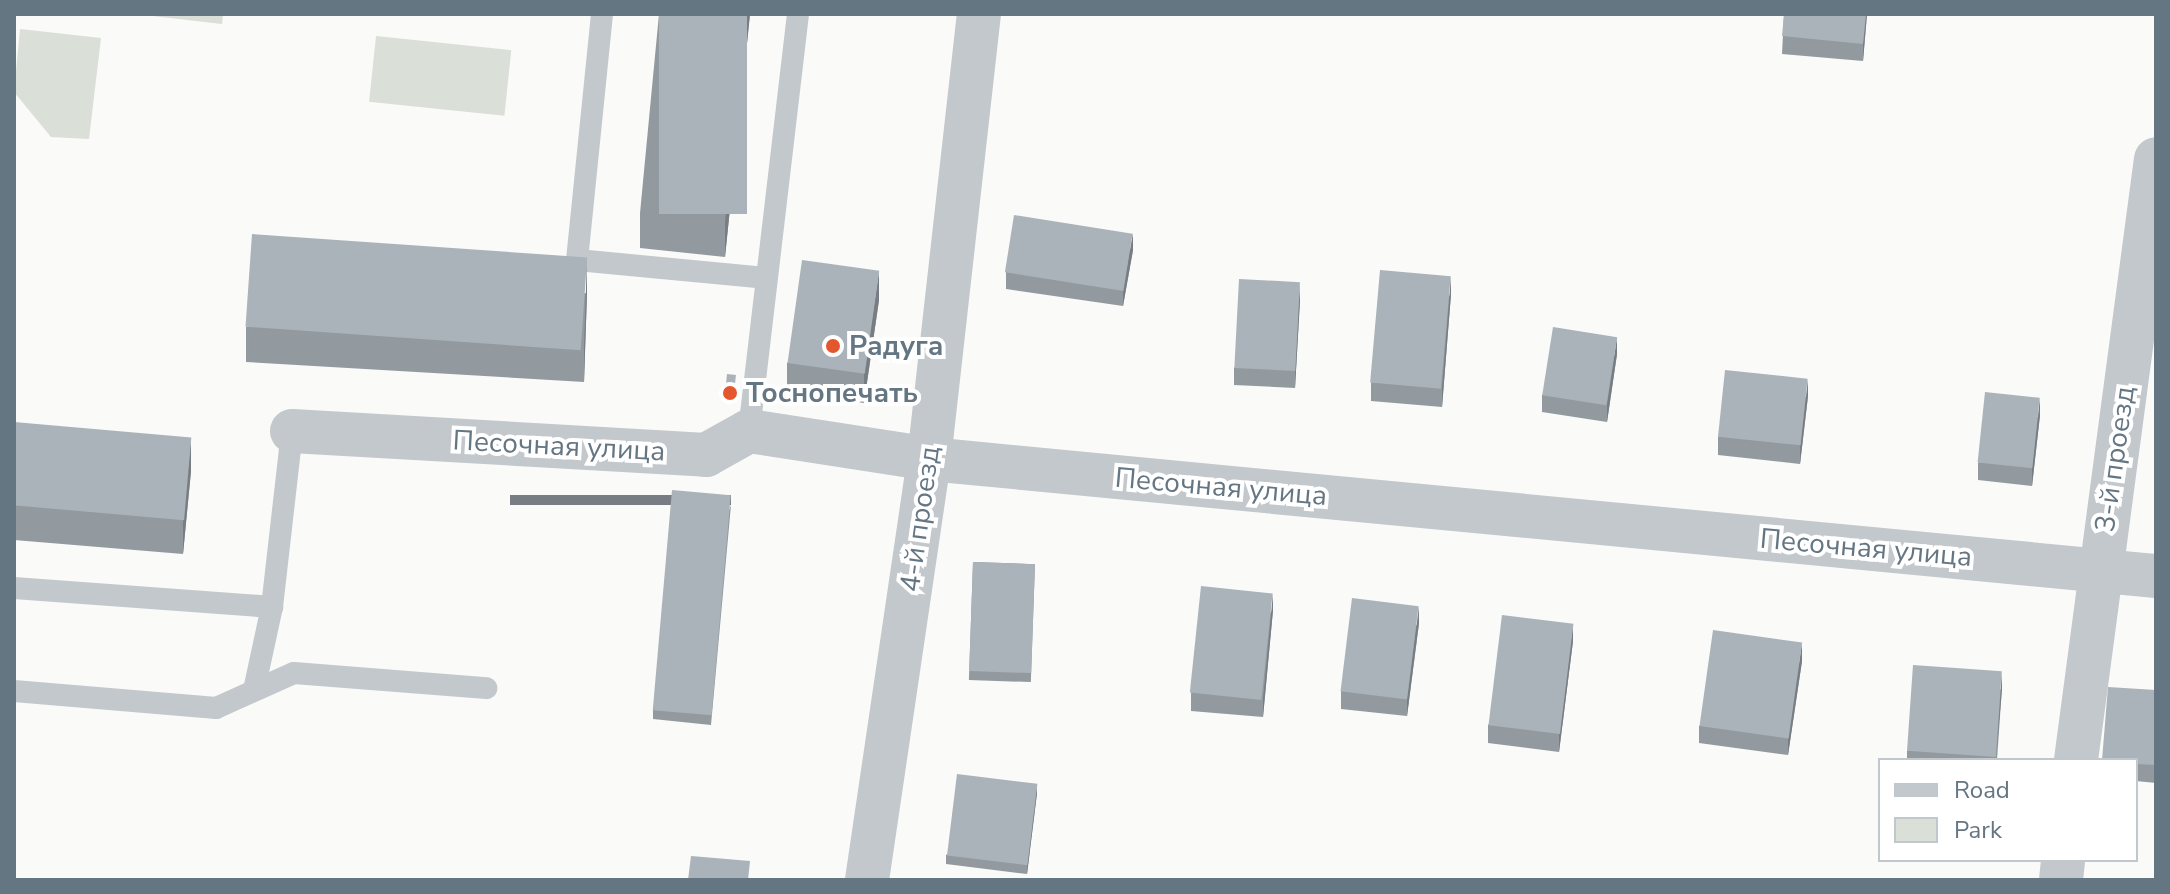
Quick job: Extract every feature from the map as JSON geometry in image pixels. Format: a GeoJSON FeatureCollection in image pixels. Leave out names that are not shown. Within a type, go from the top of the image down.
{"type":"FeatureCollection","features":[{"type":"Feature","properties":{"kind":"street","name":"4-й проезд"},"geometry":{"type":"LineString","coordinates":[[867,880],[929,459],[979,14]]}},
{"type":"Feature","properties":{"kind":"street","name":"3-й проезд"},"geometry":{"type":"LineString","coordinates":[[2076,758],[2156,159]]}},
{"type":"Feature","properties":{"kind":"street","name":"Песочная улица"},"geometry":{"type":"LineString","coordinates":[[292,431],[706,455],[749,431],[929,459],[2156,576]]}},
{"type":"Feature","properties":{"kind":"lane"},"geometry":{"type":"LineString","coordinates":[[602,14],[577,260],[766,278]]}},
{"type":"Feature","properties":{"kind":"lane"},"geometry":{"type":"LineString","coordinates":[[749,431],[798,14]]}},
{"type":"Feature","properties":{"kind":"lane"},"geometry":{"type":"LineString","coordinates":[[254,690],[272,607],[292,431]]}},
{"type":"Feature","properties":{"kind":"lane"},"geometry":{"type":"LineString","coordinates":[[14,588],[272,607]]}},
{"type":"Feature","properties":{"kind":"lane"},"geometry":{"type":"LineString","coordinates":[[14,691],[216,708],[294,673],[486,688]]}},
{"type":"Feature","properties":{"kind":"green space"},"geometry":{"type":"Polygon","coordinates":[[[135,14],[223,14],[222,24],[135,14]]]}},
{"type":"Feature","properties":{"kind":"green space"},"geometry":{"type":"Polygon","coordinates":[[[20,29],[101,38],[89,139],[51,137],[14,92],[20,29]]]}},
{"type":"Feature","properties":{"kind":"green space"},"geometry":{"type":"Polygon","coordinates":[[[376,36],[511,50],[504,116],[369,102],[376,36]]]}},
{"type":"Feature","properties":{"kind":"building"},"geometry":{"type":"Polygon","coordinates":[[[659,14],[747,14],[747,214],[659,214],[659,14]]]}},
{"type":"Feature","properties":{"kind":"building"},"geometry":{"type":"Polygon","coordinates":[[[1784,14],[1866,14],[1863,44],[1782,36],[1784,14]]]}},
{"type":"Feature","properties":{"kind":"building"},"geometry":{"type":"Polygon","coordinates":[[[1014,215],[1133,234],[1123,291],[1005,272],[1014,215]]]}},
{"type":"Feature","properties":{"kind":"building"},"geometry":{"type":"Polygon","coordinates":[[[252,234],[587,257],[581,350],[246,327],[252,234]]]}},
{"type":"Feature","properties":{"kind":"building","name":"Радуга"},"geometry":{"type":"Polygon","coordinates":[[[802,260],[879,271],[865,374],[788,363],[802,260]]]}},
{"type":"Feature","properties":{"kind":"building"},"geometry":{"type":"Polygon","coordinates":[[[1380,270],[1451,276],[1441,389],[1370,383],[1380,270]]]}},
{"type":"Feature","properties":{"kind":"building"},"geometry":{"type":"Polygon","coordinates":[[[1239,279],[1300,282],[1295,371],[1234,368],[1239,279]]]}},
{"type":"Feature","properties":{"kind":"building"},"geometry":{"type":"Polygon","coordinates":[[[1553,327],[1617,337],[1606,405],[1542,395],[1553,327]]]}},
{"type":"Feature","properties":{"kind":"building"},"geometry":{"type":"Polygon","coordinates":[[[1725,370],[1808,379],[1801,445],[1718,437],[1725,370]]]}},
{"type":"Feature","properties":{"kind":"building"},"geometry":{"type":"Polygon","coordinates":[[[727,374],[736,375],[734,393],[725,392],[727,374]]]}},
{"type":"Feature","properties":{"kind":"building"},"geometry":{"type":"Polygon","coordinates":[[[1985,392],[2040,398],[2032,468],[1978,463],[1985,392]]]}},
{"type":"Feature","properties":{"kind":"building"},"geometry":{"type":"Polygon","coordinates":[[[14,422],[191,438],[184,520],[14,505],[14,422]]]}},
{"type":"Feature","properties":{"kind":"building"},"geometry":{"type":"Polygon","coordinates":[[[672,490],[731,495],[712,715],[653,710],[672,490]]]}},
{"type":"Feature","properties":{"kind":"building"},"geometry":{"type":"Polygon","coordinates":[[[973,562],[1035,564],[1031,673],[969,671],[973,562]]]}},
{"type":"Feature","properties":{"kind":"building"},"geometry":{"type":"Polygon","coordinates":[[[1201,586],[1273,594],[1261,700],[1190,692],[1201,586]]]}},
{"type":"Feature","properties":{"kind":"building"},"geometry":{"type":"Polygon","coordinates":[[[1352,598],[1419,606],[1407,699],[1341,691],[1352,598]]]}},
{"type":"Feature","properties":{"kind":"building"},"geometry":{"type":"Polygon","coordinates":[[[1502,615],[1573,624],[1560,734],[1488,725],[1502,615]]]}},
{"type":"Feature","properties":{"kind":"building"},"geometry":{"type":"Polygon","coordinates":[[[1713,630],[1802,643],[1789,739],[1700,726],[1713,630]]]}},
{"type":"Feature","properties":{"kind":"building"},"geometry":{"type":"Polygon","coordinates":[[[1913,665],[2002,671],[1996,757],[1907,751],[1913,665]]]}},
{"type":"Feature","properties":{"kind":"building"},"geometry":{"type":"Polygon","coordinates":[[[2108,687],[2156,690],[2156,765],[2138,764],[2138,758],[2102,758],[2108,687]]]}},
{"type":"Feature","properties":{"kind":"building"},"geometry":{"type":"Polygon","coordinates":[[[957,774],[1037,784],[1027,865],[947,855],[957,774]]]}},
{"type":"Feature","properties":{"kind":"building"},"geometry":{"type":"Polygon","coordinates":[[[691,856],[750,861],[748,880],[688,880],[691,856]]]}},
{"type":"Feature","properties":{"kind":"place","name":"Радуга"},"geometry":{"type":"Point","coordinates":[833,346]}},
{"type":"Feature","properties":{"kind":"place","name":"Тоснопечать"},"geometry":{"type":"Point","coordinates":[730,393]}}]}
